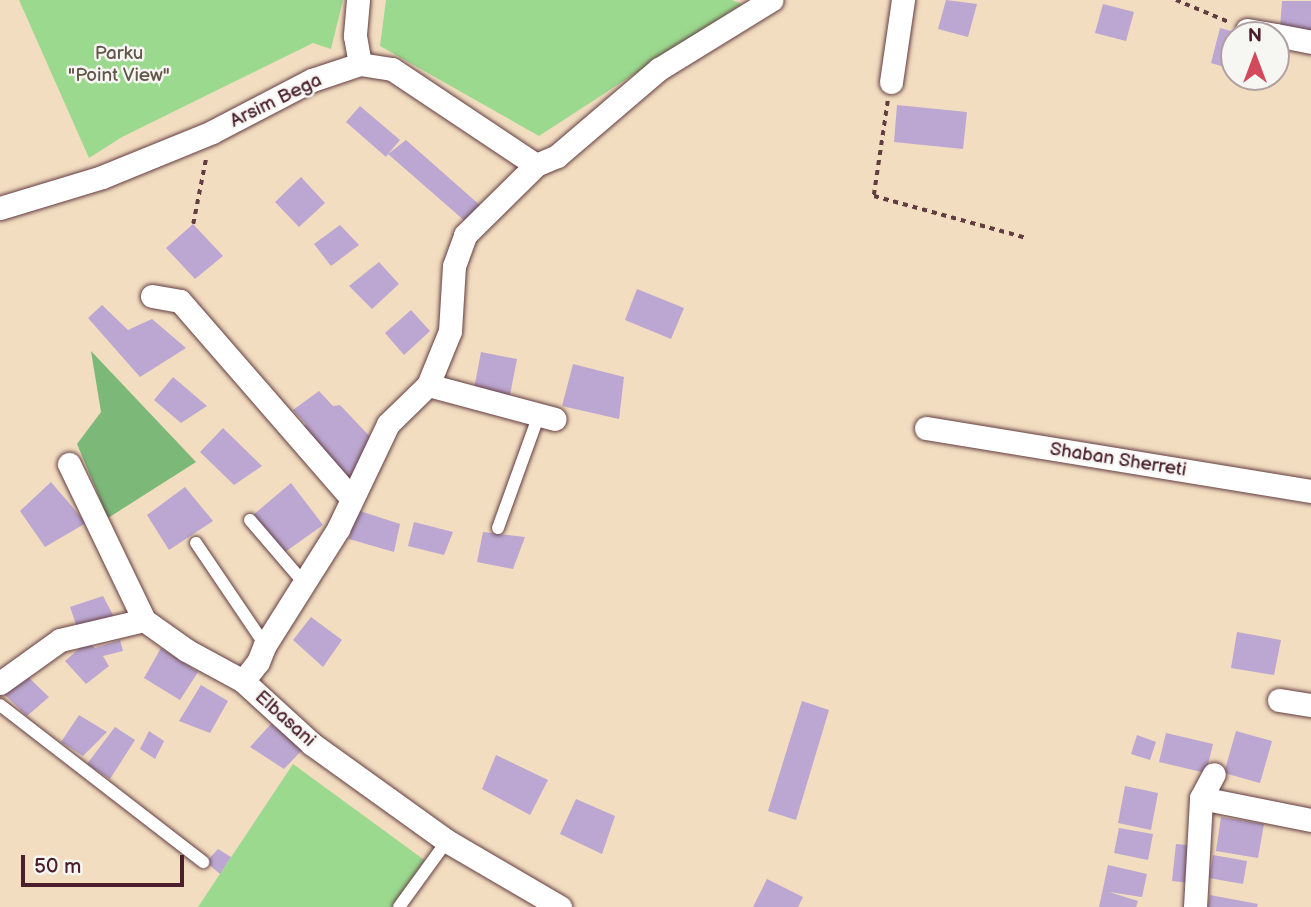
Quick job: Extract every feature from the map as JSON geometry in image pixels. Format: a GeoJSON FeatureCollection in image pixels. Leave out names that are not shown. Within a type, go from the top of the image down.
{"type":"FeatureCollection","features":[{"type":"Feature","properties":{"kind":"street"},"geometry":{"type":"LineString","coordinates":[[358,0],[355,36],[360,64]]}},
{"type":"Feature","properties":{"kind":"street"},"geometry":{"type":"LineString","coordinates":[[243,681],[258,663],[265,645],[338,530],[388,424],[428,385],[450,331],[454,266],[465,234],[536,165],[557,156],[659,69],[770,0]]}},
{"type":"Feature","properties":{"kind":"street"},"geometry":{"type":"LineString","coordinates":[[891,82],[904,0]]}},
{"type":"Feature","properties":{"kind":"street"},"geometry":{"type":"LineString","coordinates":[[1290,38],[1311,41]]}},
{"type":"Feature","properties":{"kind":"street","name":"Arsim Bega"},"geometry":{"type":"LineString","coordinates":[[0,208],[102,177],[212,132],[312,80],[360,64],[392,69],[536,165]]}},
{"type":"Feature","properties":{"kind":"street"},"geometry":{"type":"LineString","coordinates":[[152,296],[180,301],[351,498]]}},
{"type":"Feature","properties":{"kind":"street"},"geometry":{"type":"LineString","coordinates":[[428,385],[547,417]]}},
{"type":"Feature","properties":{"kind":"street","name":"Shaban Sherreti"},"geometry":{"type":"LineString","coordinates":[[926,428],[1311,491]]}},
{"type":"Feature","properties":{"kind":"street"},"geometry":{"type":"LineString","coordinates":[[0,683],[60,640],[144,620],[68,464]]}},
{"type":"Feature","properties":{"kind":"street","name":"Elbasani"},"geometry":{"type":"LineString","coordinates":[[144,620],[186,650],[243,681],[312,744],[447,841],[560,907]]}},
{"type":"Feature","properties":{"kind":"street"},"geometry":{"type":"LineString","coordinates":[[1279,700],[1311,705]]}},
{"type":"Feature","properties":{"kind":"street"},"geometry":{"type":"LineString","coordinates":[[1195,907],[1201,798],[1214,775]]}},
{"type":"Feature","properties":{"kind":"street"},"geometry":{"type":"LineString","coordinates":[[1201,798],[1311,820]]}},
{"type":"Feature","properties":{"kind":"lane"},"geometry":{"type":"LineString","coordinates":[[498,528],[547,417]]}},
{"type":"Feature","properties":{"kind":"lane"},"geometry":{"type":"LineString","coordinates":[[250,520],[304,583]]}},
{"type":"Feature","properties":{"kind":"lane"},"geometry":{"type":"LineString","coordinates":[[196,543],[265,645]]}},
{"type":"Feature","properties":{"kind":"lane"},"geometry":{"type":"LineString","coordinates":[[0,705],[202,862]]}},
{"type":"Feature","properties":{"kind":"lane"},"geometry":{"type":"LineString","coordinates":[[398,907],[447,841]]}},
{"type":"Feature","properties":{"kind":"path"},"geometry":{"type":"LineString","coordinates":[[1176,0],[1226,21]]}},
{"type":"Feature","properties":{"kind":"path"},"geometry":{"type":"LineString","coordinates":[[891,82],[874,196],[1027,238]]}},
{"type":"Feature","properties":{"kind":"path"},"geometry":{"type":"LineString","coordinates":[[193,224],[212,132]]}},
{"type":"Feature","properties":{"kind":"green space","name":"Parku \"Point View\""},"geometry":{"type":"Polygon","coordinates":[[[19,0],[343,0],[331,49],[313,43],[122,137],[89,158],[19,0]]]}},
{"type":"Feature","properties":{"kind":"green space"},"geometry":{"type":"Polygon","coordinates":[[[386,0],[732,0],[742,4],[539,136],[380,46],[386,0]]]}},
{"type":"Feature","properties":{"kind":"green space"},"geometry":{"type":"Polygon","coordinates":[[[91,351],[196,462],[108,518],[77,444],[101,412],[91,351]]]}},
{"type":"Feature","properties":{"kind":"green space"},"geometry":{"type":"Polygon","coordinates":[[[293,764],[427,862],[393,907],[198,907],[293,764]]]}},
{"type":"Feature","properties":{"kind":"building"},"geometry":{"type":"Polygon","coordinates":[[[946,0],[977,4],[968,37],[938,29],[946,0]]]}},
{"type":"Feature","properties":{"kind":"building"},"geometry":{"type":"Polygon","coordinates":[[[1282,1],[1311,1],[1311,30],[1290,29],[1290,21],[1281,21],[1282,1]]]}},
{"type":"Feature","properties":{"kind":"building"},"geometry":{"type":"Polygon","coordinates":[[[1103,4],[1134,12],[1126,41],[1095,33],[1103,4]]]}},
{"type":"Feature","properties":{"kind":"building"},"geometry":{"type":"Polygon","coordinates":[[[1220,28],[1220,66],[1211,63],[1220,28]]]}},
{"type":"Feature","properties":{"kind":"building"},"geometry":{"type":"Polygon","coordinates":[[[897,105],[967,112],[963,149],[894,142],[897,105]]]}},
{"type":"Feature","properties":{"kind":"building"},"geometry":{"type":"Polygon","coordinates":[[[360,106],[400,140],[386,157],[346,122],[360,106]]]}},
{"type":"Feature","properties":{"kind":"building"},"geometry":{"type":"Polygon","coordinates":[[[406,140],[482,207],[466,222],[388,154],[406,140]]]}},
{"type":"Feature","properties":{"kind":"building"},"geometry":{"type":"Polygon","coordinates":[[[301,177],[325,203],[299,227],[275,202],[301,177]]]}},
{"type":"Feature","properties":{"kind":"building"},"geometry":{"type":"Polygon","coordinates":[[[193,224],[223,256],[195,279],[166,248],[193,224]]]}},
{"type":"Feature","properties":{"kind":"building"},"geometry":{"type":"Polygon","coordinates":[[[340,225],[359,245],[331,266],[314,244],[340,225]]]}},
{"type":"Feature","properties":{"kind":"building"},"geometry":{"type":"Polygon","coordinates":[[[379,262],[399,284],[372,309],[349,286],[379,262]]]}},
{"type":"Feature","properties":{"kind":"building"},"geometry":{"type":"Polygon","coordinates":[[[637,289],[684,308],[671,339],[625,320],[637,289]]]}},
{"type":"Feature","properties":{"kind":"building"},"geometry":{"type":"Polygon","coordinates":[[[102,305],[128,330],[152,319],[186,348],[140,377],[88,318],[102,305]]]}},
{"type":"Feature","properties":{"kind":"building"},"geometry":{"type":"Polygon","coordinates":[[[411,310],[430,331],[404,355],[385,333],[411,310]]]}},
{"type":"Feature","properties":{"kind":"building"},"geometry":{"type":"Polygon","coordinates":[[[481,352],[517,359],[510,395],[474,389],[481,352]]]}},
{"type":"Feature","properties":{"kind":"building"},"geometry":{"type":"Polygon","coordinates":[[[573,364],[624,377],[619,419],[562,406],[573,364]]]}},
{"type":"Feature","properties":{"kind":"building"},"geometry":{"type":"Polygon","coordinates":[[[173,377],[207,406],[181,423],[154,400],[173,377]]]}},
{"type":"Feature","properties":{"kind":"building"},"geometry":{"type":"Polygon","coordinates":[[[319,391],[333,406],[340,405],[375,442],[360,471],[346,483],[302,429],[306,424],[293,410],[319,391]]]}},
{"type":"Feature","properties":{"kind":"building"},"geometry":{"type":"Polygon","coordinates":[[[223,428],[262,466],[234,485],[200,452],[223,428]]]}},
{"type":"Feature","properties":{"kind":"building"},"geometry":{"type":"Polygon","coordinates":[[[51,482],[86,523],[45,547],[20,511],[51,482]]]}},
{"type":"Feature","properties":{"kind":"building"},"geometry":{"type":"Polygon","coordinates":[[[291,483],[323,525],[285,552],[253,515],[291,483]]]}},
{"type":"Feature","properties":{"kind":"building"},"geometry":{"type":"Polygon","coordinates":[[[185,487],[213,521],[169,550],[147,515],[185,487]]]}},
{"type":"Feature","properties":{"kind":"building"},"geometry":{"type":"Polygon","coordinates":[[[357,510],[400,524],[394,552],[349,539],[357,510]]]}},
{"type":"Feature","properties":{"kind":"building"},"geometry":{"type":"Polygon","coordinates":[[[414,522],[453,532],[444,555],[408,546],[414,522]]]}},
{"type":"Feature","properties":{"kind":"building"},"geometry":{"type":"Polygon","coordinates":[[[483,532],[525,537],[513,569],[477,562],[483,532]]]}},
{"type":"Feature","properties":{"kind":"building"},"geometry":{"type":"Polygon","coordinates":[[[103,596],[115,619],[77,627],[70,607],[103,596]]]}},
{"type":"Feature","properties":{"kind":"building"},"geometry":{"type":"Polygon","coordinates":[[[311,617],[342,640],[323,667],[293,640],[311,617]]]}},
{"type":"Feature","properties":{"kind":"building"},"geometry":{"type":"Polygon","coordinates":[[[1237,632],[1281,640],[1274,675],[1231,668],[1237,632]]]}},
{"type":"Feature","properties":{"kind":"building"},"geometry":{"type":"Polygon","coordinates":[[[120,640],[123,651],[103,656],[109,666],[86,684],[65,661],[88,641],[95,648],[120,640]]]}},
{"type":"Feature","properties":{"kind":"building"},"geometry":{"type":"Polygon","coordinates":[[[161,648],[198,672],[180,700],[144,678],[161,648]]]}},
{"type":"Feature","properties":{"kind":"building"},"geometry":{"type":"Polygon","coordinates":[[[25,674],[49,697],[27,716],[4,694],[25,674]]]}},
{"type":"Feature","properties":{"kind":"building"},"geometry":{"type":"Polygon","coordinates":[[[201,685],[228,701],[210,733],[179,721],[201,685]]]}},
{"type":"Feature","properties":{"kind":"building"},"geometry":{"type":"Polygon","coordinates":[[[802,701],[829,710],[796,820],[768,811],[802,701]]]}},
{"type":"Feature","properties":{"kind":"building"},"geometry":{"type":"Polygon","coordinates":[[[79,715],[107,732],[83,756],[61,742],[79,715]]]}},
{"type":"Feature","properties":{"kind":"building"},"geometry":{"type":"Polygon","coordinates":[[[271,724],[304,748],[284,769],[250,747],[271,724]]]}},
{"type":"Feature","properties":{"kind":"building"},"geometry":{"type":"Polygon","coordinates":[[[115,727],[135,740],[110,779],[87,764],[115,727]]]}},
{"type":"Feature","properties":{"kind":"building"},"geometry":{"type":"Polygon","coordinates":[[[149,731],[164,741],[155,759],[140,749],[149,731]]]}},
{"type":"Feature","properties":{"kind":"building"},"geometry":{"type":"Polygon","coordinates":[[[1236,731],[1272,741],[1260,783],[1224,773],[1236,731]]]}},
{"type":"Feature","properties":{"kind":"building"},"geometry":{"type":"Polygon","coordinates":[[[1166,733],[1213,744],[1206,773],[1159,762],[1166,733]]]}},
{"type":"Feature","properties":{"kind":"building"},"geometry":{"type":"Polygon","coordinates":[[[1137,735],[1156,742],[1150,760],[1131,754],[1137,735]]]}},
{"type":"Feature","properties":{"kind":"building"},"geometry":{"type":"Polygon","coordinates":[[[496,755],[548,780],[530,815],[482,789],[496,755]]]}},
{"type":"Feature","properties":{"kind":"building"},"geometry":{"type":"Polygon","coordinates":[[[1125,786],[1158,793],[1151,830],[1118,823],[1125,786]]]}},
{"type":"Feature","properties":{"kind":"building"},"geometry":{"type":"Polygon","coordinates":[[[576,799],[615,816],[602,854],[560,834],[576,799]]]}},
{"type":"Feature","properties":{"kind":"building"},"geometry":{"type":"Polygon","coordinates":[[[1221,817],[1264,824],[1258,858],[1216,851],[1221,817]]]}},
{"type":"Feature","properties":{"kind":"building"},"geometry":{"type":"Polygon","coordinates":[[[1119,828],[1153,834],[1148,860],[1114,853],[1119,828]]]}},
{"type":"Feature","properties":{"kind":"building"},"geometry":{"type":"Polygon","coordinates":[[[1176,844],[1195,846],[1191,883],[1172,881],[1176,844]]]}},
{"type":"Feature","properties":{"kind":"building"},"geometry":{"type":"Polygon","coordinates":[[[218,849],[231,857],[220,874],[206,862],[218,849]]]}},
{"type":"Feature","properties":{"kind":"building"},"geometry":{"type":"Polygon","coordinates":[[[1213,855],[1247,861],[1243,884],[1209,878],[1213,855]]]}},
{"type":"Feature","properties":{"kind":"building"},"geometry":{"type":"Polygon","coordinates":[[[1108,865],[1147,874],[1142,897],[1109,892],[1138,901],[1136,907],[1099,907],[1108,865]]]}},
{"type":"Feature","properties":{"kind":"building"},"geometry":{"type":"Polygon","coordinates":[[[767,879],[803,897],[798,907],[753,907],[767,879]]]}},
{"type":"Feature","properties":{"kind":"building"},"geometry":{"type":"Polygon","coordinates":[[[1210,895],[1258,904],[1257,907],[1208,907],[1210,895]]]}}]}
